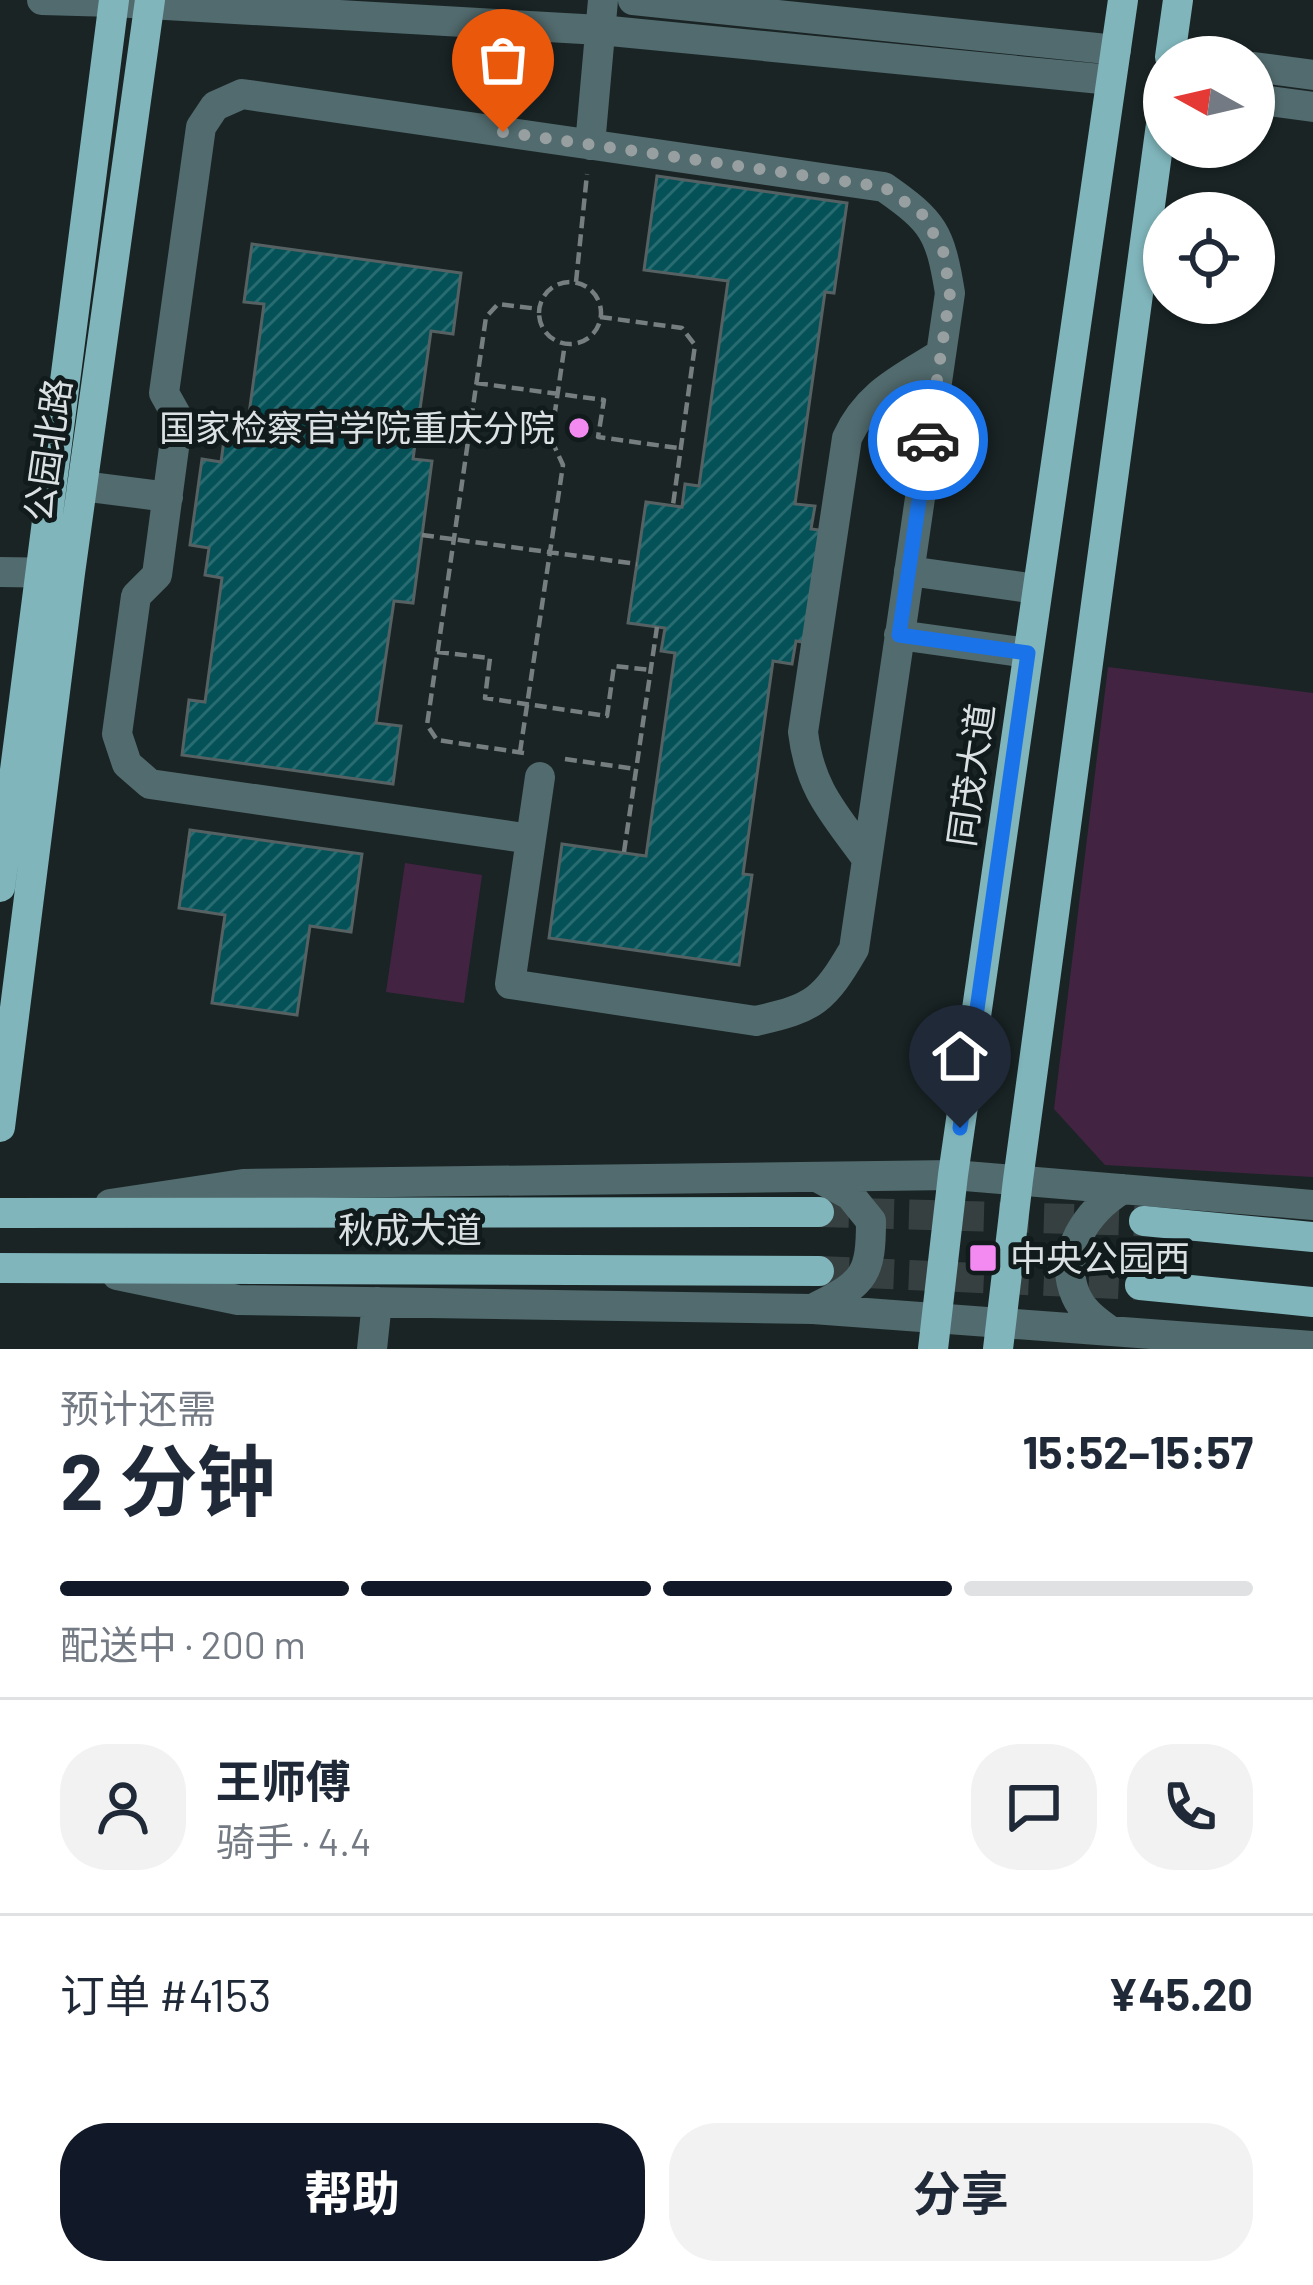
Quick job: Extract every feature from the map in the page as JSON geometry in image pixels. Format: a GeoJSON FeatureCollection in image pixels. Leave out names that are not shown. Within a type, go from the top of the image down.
{"type":"FeatureCollection","features":[{"type":"Feature","properties":{"kind":"main road","name":"同茂大道"},"geometry":{"type":"LineString","coordinates":[[933,1349],[953,1175],[1123,0]]}},
{"type":"Feature","properties":{"kind":"main road"},"geometry":{"type":"LineString","coordinates":[[1175,36],[1178,0]]}},
{"type":"Feature","properties":{"kind":"main road","name":"公园北路"},"geometry":{"type":"LineString","coordinates":[[0,1126],[114,1]]}},
{"type":"Feature","properties":{"kind":"main road","name":"公园北路"},"geometry":{"type":"LineString","coordinates":[[0,887],[56,573],[82,486],[150,2]]}},
{"type":"Feature","properties":{"kind":"main road"},"geometry":{"type":"LineString","coordinates":[[999,1336],[1155,168]]}},
{"type":"Feature","properties":{"kind":"main road","name":"秋成大道"},"geometry":{"type":"LineString","coordinates":[[0,1213],[819,1212]]}},
{"type":"Feature","properties":{"kind":"main road"},"geometry":{"type":"LineString","coordinates":[[1144,1221],[1313,1237]]}},
{"type":"Feature","properties":{"kind":"main road","name":"秋成大道"},"geometry":{"type":"LineString","coordinates":[[0,1268],[819,1271]]}},
{"type":"Feature","properties":{"kind":"main road"},"geometry":{"type":"LineString","coordinates":[[1140,1285],[1313,1302]]}},
{"type":"Feature","properties":{"kind":"street"},"geometry":{"type":"LineString","coordinates":[[42,0],[601,15],[1113,65]]}},
{"type":"Feature","properties":{"kind":"street"},"geometry":{"type":"LineString","coordinates":[[633,0],[1113,65]]}},
{"type":"Feature","properties":{"kind":"street"},"geometry":{"type":"LineString","coordinates":[[590,145],[601,15]]}},
{"type":"Feature","properties":{"kind":"street"},"geometry":{"type":"LineString","coordinates":[[1275,70],[1313,75]]}},
{"type":"Feature","properties":{"kind":"street"},"geometry":{"type":"LineString","coordinates":[[531,839],[150,784],[127,764],[117,734],[136,596],[157,575],[178,418],[164,393],[201,127],[215,106],[242,94],[884,187],[922,214],[943,250],[950,293],[854,949],[830,988],[796,1012],[756,1021],[510,984],[531,839],[534,761]]}},
{"type":"Feature","properties":{"kind":"street"},"geometry":{"type":"LineString","coordinates":[[1275,102],[1313,107]]}},
{"type":"Feature","properties":{"kind":"street"},"geometry":{"type":"LineString","coordinates":[[867,859],[815,785],[806,759],[806,709],[847,438],[857,416],[874,397],[941,354]]}},
{"type":"Feature","properties":{"kind":"street"},"geometry":{"type":"LineString","coordinates":[[82,486],[168,497]]}},
{"type":"Feature","properties":{"kind":"street"},"geometry":{"type":"LineString","coordinates":[[0,572],[56,573]]}},
{"type":"Feature","properties":{"kind":"street"},"geometry":{"type":"LineString","coordinates":[[909,572],[1037,589]]}},
{"type":"Feature","properties":{"kind":"street"},"geometry":{"type":"LineString","coordinates":[[899,635],[1028,653]]}},
{"type":"Feature","properties":{"kind":"street"},"geometry":{"type":"LineString","coordinates":[[43,1214],[243,1184],[953,1175],[1313,1204]]}},
{"type":"Feature","properties":{"kind":"street"},"geometry":{"type":"LineString","coordinates":[[813,1309],[851,1289],[871,1259],[871,1221],[850,1196],[819,1178]]}},
{"type":"Feature","properties":{"kind":"street"},"geometry":{"type":"LineString","coordinates":[[1110,1331],[1088,1314],[1076,1296],[1071,1275],[1073,1247],[1103,1201],[1124,1189]]}},
{"type":"Feature","properties":{"kind":"street"},"geometry":{"type":"LineString","coordinates":[[82,1268],[238,1300],[813,1309],[937,1317],[999,1336],[1110,1331],[1313,1346]]}},
{"type":"Feature","properties":{"kind":"street"},"geometry":{"type":"LineString","coordinates":[[372,1349],[377,1302]]}},
{"type":"Feature","properties":{"kind":"path"},"geometry":{"type":"LineString","coordinates":[[576,282],[590,145]]}},
{"type":"Feature","properties":{"kind":"path"},"geometry":{"type":"LineString","coordinates":[[576,282],[593,292],[600,317],[589,338],[565,343],[543,329],[539,309],[548,291],[576,282]]}},
{"type":"Feature","properties":{"kind":"path"},"geometry":{"type":"LineString","coordinates":[[539,309],[498,304],[485,317],[427,725],[437,740],[534,761],[527,704],[563,465],[551,439],[565,343]]}},
{"type":"Feature","properties":{"kind":"path"},"geometry":{"type":"LineString","coordinates":[[600,317],[682,328],[695,345],[673,505]]}},
{"type":"Feature","properties":{"kind":"path"},"geometry":{"type":"LineString","coordinates":[[476,383],[604,400],[598,437],[681,449]]}},
{"type":"Feature","properties":{"kind":"path"},"geometry":{"type":"LineString","coordinates":[[422,535],[637,564]]}},
{"type":"Feature","properties":{"kind":"path"},"geometry":{"type":"LineString","coordinates":[[624,853],[656,627]]}},
{"type":"Feature","properties":{"kind":"path"},"geometry":{"type":"LineString","coordinates":[[437,652],[490,658],[485,698],[607,716],[614,666],[650,670]]}},
{"type":"Feature","properties":{"kind":"path"},"geometry":{"type":"LineString","coordinates":[[566,759],[636,769]]}},
{"type":"Feature","properties":{"kind":"shaded area"},"geometry":{"type":"Polygon","coordinates":[[[1108,667],[1313,693],[1313,1177],[1105,1165],[1054,1109],[1108,667]]]}},
{"type":"Feature","properties":{"kind":"shaded area"},"geometry":{"type":"Polygon","coordinates":[[[405,863],[482,875],[464,1003],[386,992],[405,863]]]}},
{"type":"Feature","properties":{"kind":"building"},"geometry":{"type":"Polygon","coordinates":[[[657,176],[847,203],[834,293],[825,292],[795,504],[815,506],[811,529],[843,533],[827,646],[796,641],[792,664],[773,661],[743,874],[752,875],[739,965],[549,938],[562,844],[646,856],[675,653],[661,651],[665,628],[628,623],[646,502],[682,507],[685,484],[699,486],[728,281],[644,270],[657,176]]]}},
{"type":"Feature","properties":{"kind":"building"},"geometry":{"type":"Polygon","coordinates":[[[252,244],[461,273],[453,334],[431,331],[413,459],[432,461],[413,603],[394,601],[376,723],[401,726],[393,784],[182,755],[189,700],[205,702],[222,578],[205,575],[209,548],[190,545],[202,459],[221,462],[225,433],[246,436],[264,304],[244,302],[252,244]]]}},
{"type":"Feature","properties":{"kind":"building"},"geometry":{"type":"Polygon","coordinates":[[[190,830],[362,854],[351,932],[310,926],[297,1015],[212,1003],[225,915],[179,908],[190,830]]]}},
{"type":"Feature","properties":{"kind":"tunnel"},"geometry":{"type":"LineString","coordinates":[[819,1212],[1144,1221]]}},
{"type":"Feature","properties":{"kind":"tunnel"},"geometry":{"type":"LineString","coordinates":[[819,1271],[1140,1285]]}},
{"type":"Feature","properties":{"kind":"way so far"},"geometry":{"type":"LineString","coordinates":[[503,132],[884,187],[922,214],[943,250],[950,293],[928,440]]}},
{"type":"Feature","properties":{"kind":"place","name":"国家检察官学院重庆分院"},"geometry":{"type":"Point","coordinates":[579,428]}},
{"type":"Feature","properties":{"kind":"place","name":"中央公园西"},"geometry":{"type":"Point","coordinates":[983,1258]}},
{"type":"Feature","properties":{"kind":"route"},"geometry":{"type":"LineString","coordinates":[[928,440],[899,635],[1028,653],[960,1128]]}}]}
